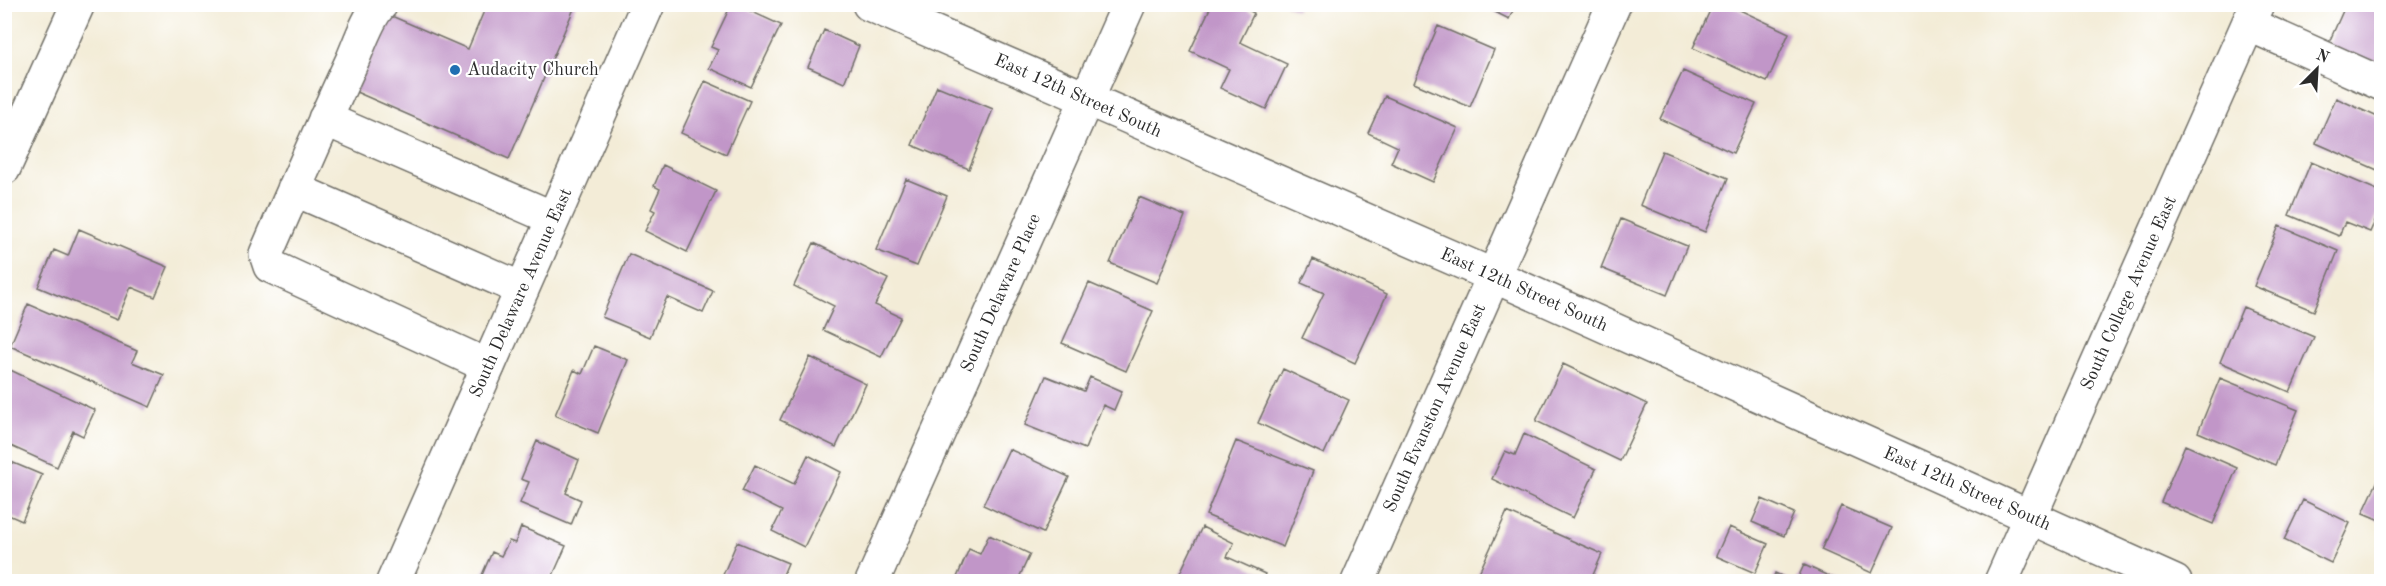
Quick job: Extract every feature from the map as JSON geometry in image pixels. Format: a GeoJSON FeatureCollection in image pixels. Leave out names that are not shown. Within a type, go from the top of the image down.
{"type":"FeatureCollection","features":[{"type":"Feature","properties":{"kind":"street"},"geometry":{"type":"LineString","coordinates":[[4,168],[78,4]]}},
{"type":"Feature","properties":{"kind":"street"},"geometry":{"type":"LineString","coordinates":[[381,4],[366,30],[325,119],[266,254],[270,266],[488,366]]}},
{"type":"Feature","properties":{"kind":"street","name":"South Delaware Avenue East"},"geometry":{"type":"LineString","coordinates":[[393,582],[648,4]]}},
{"type":"Feature","properties":{"kind":"street","name":"East 12th Street South"},"geometry":{"type":"LineString","coordinates":[[869,4],[1494,276],[2175,582]]}},
{"type":"Feature","properties":{"kind":"street","name":"South Delaware Place"},"geometry":{"type":"LineString","coordinates":[[872,582],[1129,4]]}},
{"type":"Feature","properties":{"kind":"street","name":"South Evanston Avenue East"},"geometry":{"type":"LineString","coordinates":[[1358,582],[1614,4]]}},
{"type":"Feature","properties":{"kind":"street"},"geometry":{"type":"LineString","coordinates":[[2253,14],[2382,84]]}},
{"type":"Feature","properties":{"kind":"street","name":"South College Avenue East"},"geometry":{"type":"LineString","coordinates":[[2001,582],[2253,14]]}},
{"type":"Feature","properties":{"kind":"street"},"geometry":{"type":"LineString","coordinates":[[325,119],[554,218]]}},
{"type":"Feature","properties":{"kind":"street"},"geometry":{"type":"LineString","coordinates":[[294,189],[522,289]]}},
{"type":"Feature","properties":{"kind":"building","name":"Audacity Church"},"geometry":{"type":"Polygon","coordinates":[[[487,4],[576,4],[509,159],[354,91],[387,14],[468,49],[487,4]]]}},
{"type":"Feature","properties":{"kind":"building"},"geometry":{"type":"Polygon","coordinates":[[[1212,4],[1236,4],[1254,13],[1240,42],[1287,64],[1266,109],[1220,88],[1229,69],[1190,51],[1212,4]]]}},
{"type":"Feature","properties":{"kind":"building"},"geometry":{"type":"Polygon","coordinates":[[[1284,4],[1299,4],[1296,10],[1284,4]]]}},
{"type":"Feature","properties":{"kind":"building"},"geometry":{"type":"Polygon","coordinates":[[[1479,4],[1516,4],[1509,19],[1479,4]]]}},
{"type":"Feature","properties":{"kind":"building"},"geometry":{"type":"Polygon","coordinates":[[[1713,4],[1727,4],[1789,33],[1767,82],[1693,48],[1713,4]]]}},
{"type":"Feature","properties":{"kind":"building"},"geometry":{"type":"Polygon","coordinates":[[[2346,4],[2382,4],[2382,71],[2327,47],[2346,4]]]}},
{"type":"Feature","properties":{"kind":"building"},"geometry":{"type":"Polygon","coordinates":[[[731,5],[737,5],[781,25],[751,87],[709,68],[718,50],[711,47],[731,5]]]}},
{"type":"Feature","properties":{"kind":"building"},"geometry":{"type":"Polygon","coordinates":[[[1438,26],[1494,50],[1470,107],[1414,83],[1438,26]]]}},
{"type":"Feature","properties":{"kind":"building"},"geometry":{"type":"Polygon","coordinates":[[[824,30],[859,46],[844,83],[808,67],[824,30]]]}},
{"type":"Feature","properties":{"kind":"building"},"geometry":{"type":"Polygon","coordinates":[[[1683,71],[1756,104],[1733,153],[1660,119],[1683,71]]]}},
{"type":"Feature","properties":{"kind":"building"},"geometry":{"type":"Polygon","coordinates":[[[705,81],[750,101],[726,154],[681,133],[705,81]]]}},
{"type":"Feature","properties":{"kind":"building"},"geometry":{"type":"Polygon","coordinates":[[[937,86],[993,109],[969,169],[912,145],[937,86]]]}},
{"type":"Feature","properties":{"kind":"building"},"geometry":{"type":"Polygon","coordinates":[[[1385,96],[1458,128],[1433,182],[1391,163],[1398,147],[1368,133],[1385,96]]]}},
{"type":"Feature","properties":{"kind":"building"},"geometry":{"type":"Polygon","coordinates":[[[2336,98],[2382,119],[2382,172],[2316,143],[2336,98]]]}},
{"type":"Feature","properties":{"kind":"building"},"geometry":{"type":"Polygon","coordinates":[[[1662,151],[1728,178],[1705,232],[1640,205],[1662,151]]]}},
{"type":"Feature","properties":{"kind":"building"},"geometry":{"type":"Polygon","coordinates":[[[2311,162],[2382,192],[2382,205],[2370,232],[2345,222],[2339,236],[2289,215],[2311,162]]]}},
{"type":"Feature","properties":{"kind":"building"},"geometry":{"type":"Polygon","coordinates":[[[663,165],[716,191],[687,252],[645,231],[655,211],[651,209],[660,189],[654,186],[663,165]]]}},
{"type":"Feature","properties":{"kind":"building"},"geometry":{"type":"Polygon","coordinates":[[[906,179],[947,196],[917,266],[876,250],[906,179]]]}},
{"type":"Feature","properties":{"kind":"building"},"geometry":{"type":"Polygon","coordinates":[[[1139,197],[1185,216],[1157,283],[1110,263],[1139,197]]]}},
{"type":"Feature","properties":{"kind":"building"},"geometry":{"type":"Polygon","coordinates":[[[1621,219],[1687,246],[1667,295],[1601,268],[1621,219]]]}},
{"type":"Feature","properties":{"kind":"building"},"geometry":{"type":"Polygon","coordinates":[[[2279,226],[2338,251],[2314,311],[2254,286],[2279,226]]]}},
{"type":"Feature","properties":{"kind":"building"},"geometry":{"type":"Polygon","coordinates":[[[79,229],[168,267],[155,297],[131,287],[117,320],[38,287],[54,250],[68,256],[79,229]]]}},
{"type":"Feature","properties":{"kind":"building"},"geometry":{"type":"Polygon","coordinates":[[[814,243],[888,279],[875,305],[901,317],[881,357],[823,330],[834,306],[794,286],[814,243]]]}},
{"type":"Feature","properties":{"kind":"building"},"geometry":{"type":"Polygon","coordinates":[[[629,254],[713,291],[703,313],[667,297],[650,337],[602,317],[629,254]]]}},
{"type":"Feature","properties":{"kind":"building"},"geometry":{"type":"Polygon","coordinates":[[[1313,259],[1387,294],[1355,363],[1302,338],[1324,293],[1301,283],[1313,259]]]}},
{"type":"Feature","properties":{"kind":"building"},"geometry":{"type":"Polygon","coordinates":[[[1089,283],[1153,311],[1126,371],[1062,343],[1089,283]]]}},
{"type":"Feature","properties":{"kind":"building"},"geometry":{"type":"Polygon","coordinates":[[[28,304],[137,351],[132,362],[164,375],[150,407],[10,346],[28,304]]]}},
{"type":"Feature","properties":{"kind":"building"},"geometry":{"type":"Polygon","coordinates":[[[2243,307],[2314,337],[2290,392],[2220,362],[2243,307]]]}},
{"type":"Feature","properties":{"kind":"building"},"geometry":{"type":"Polygon","coordinates":[[[594,346],[628,360],[598,433],[555,415],[574,370],[582,374],[594,346]]]}},
{"type":"Feature","properties":{"kind":"building"},"geometry":{"type":"Polygon","coordinates":[[[810,357],[866,384],[836,447],[780,420],[810,357]]]}},
{"type":"Feature","properties":{"kind":"building"},"geometry":{"type":"Polygon","coordinates":[[[1563,364],[1647,404],[1620,461],[1536,421],[1563,364]]]}},
{"type":"Feature","properties":{"kind":"building"},"geometry":{"type":"Polygon","coordinates":[[[4,367],[95,410],[83,436],[73,431],[57,467],[4,443],[4,367]]]}},
{"type":"Feature","properties":{"kind":"building"},"geometry":{"type":"Polygon","coordinates":[[[1283,369],[1349,400],[1324,454],[1258,423],[1283,369]]]}},
{"type":"Feature","properties":{"kind":"building"},"geometry":{"type":"Polygon","coordinates":[[[1046,376],[1084,391],[1090,377],[1122,391],[1114,410],[1103,405],[1085,449],[1025,425],[1046,376]]]}},
{"type":"Feature","properties":{"kind":"building"},"geometry":{"type":"Polygon","coordinates":[[[2220,378],[2298,410],[2275,465],[2198,432],[2220,378]]]}},
{"type":"Feature","properties":{"kind":"building"},"geometry":{"type":"Polygon","coordinates":[[[1524,434],[1596,469],[1573,518],[1492,479],[1505,451],[1515,455],[1524,434]]]}},
{"type":"Feature","properties":{"kind":"building"},"geometry":{"type":"Polygon","coordinates":[[[537,441],[579,460],[566,493],[581,500],[571,525],[520,503],[529,482],[521,479],[537,441]]]}},
{"type":"Feature","properties":{"kind":"building"},"geometry":{"type":"Polygon","coordinates":[[[1236,441],[1313,471],[1283,547],[1206,515],[1236,441]]]}},
{"type":"Feature","properties":{"kind":"building"},"geometry":{"type":"Polygon","coordinates":[[[2185,445],[2237,468],[2213,524],[2161,502],[2185,445]]]}},
{"type":"Feature","properties":{"kind":"building"},"geometry":{"type":"Polygon","coordinates":[[[1009,449],[1069,477],[1043,533],[983,505],[1009,449]]]}},
{"type":"Feature","properties":{"kind":"building"},"geometry":{"type":"Polygon","coordinates":[[[808,455],[841,472],[804,547],[772,531],[782,511],[742,491],[755,465],[794,484],[808,455]]]}},
{"type":"Feature","properties":{"kind":"building"},"geometry":{"type":"Polygon","coordinates":[[[4,459],[42,475],[22,521],[4,513],[4,459]]]}},
{"type":"Feature","properties":{"kind":"building"},"geometry":{"type":"Polygon","coordinates":[[[2379,478],[2382,479],[2382,521],[2363,513],[2379,478]]]}},
{"type":"Feature","properties":{"kind":"building"},"geometry":{"type":"Polygon","coordinates":[[[1762,499],[1794,513],[1784,536],[1752,522],[1762,499]]]}},
{"type":"Feature","properties":{"kind":"building"},"geometry":{"type":"Polygon","coordinates":[[[2303,500],[2350,523],[2331,563],[2284,540],[2303,500]]]}},
{"type":"Feature","properties":{"kind":"building"},"geometry":{"type":"Polygon","coordinates":[[[1841,506],[1892,528],[1872,573],[1821,550],[1841,506]]]}},
{"type":"Feature","properties":{"kind":"building"},"geometry":{"type":"Polygon","coordinates":[[[1507,512],[1602,554],[1590,582],[1487,582],[1477,577],[1507,512]]]}},
{"type":"Feature","properties":{"kind":"building"},"geometry":{"type":"Polygon","coordinates":[[[521,527],[566,546],[550,582],[479,582],[492,552],[501,556],[509,541],[515,543],[521,527]]]}},
{"type":"Feature","properties":{"kind":"building"},"geometry":{"type":"Polygon","coordinates":[[[1202,527],[1234,543],[1227,557],[1265,574],[1262,582],[1193,582],[1179,575],[1202,527]]]}},
{"type":"Feature","properties":{"kind":"building"},"geometry":{"type":"Polygon","coordinates":[[[1729,527],[1768,544],[1755,573],[1716,556],[1729,527]]]}},
{"type":"Feature","properties":{"kind":"building"},"geometry":{"type":"Polygon","coordinates":[[[989,535],[1030,554],[1017,582],[955,582],[969,549],[980,554],[989,535]]]}},
{"type":"Feature","properties":{"kind":"building"},"geometry":{"type":"Polygon","coordinates":[[[737,542],[788,563],[780,582],[720,582],[737,542]]]}},
{"type":"Feature","properties":{"kind":"building"},"geometry":{"type":"Polygon","coordinates":[[[1804,565],[1842,582],[1796,582],[1804,565]]]}},
{"type":"Feature","properties":{"kind":"building"},"geometry":{"type":"Polygon","coordinates":[[[1775,573],[1795,582],[1772,582],[1775,573]]]}},
{"type":"Feature","properties":{"kind":"place","name":"Audacity Church"},"geometry":{"type":"Point","coordinates":[455,70]}}]}
